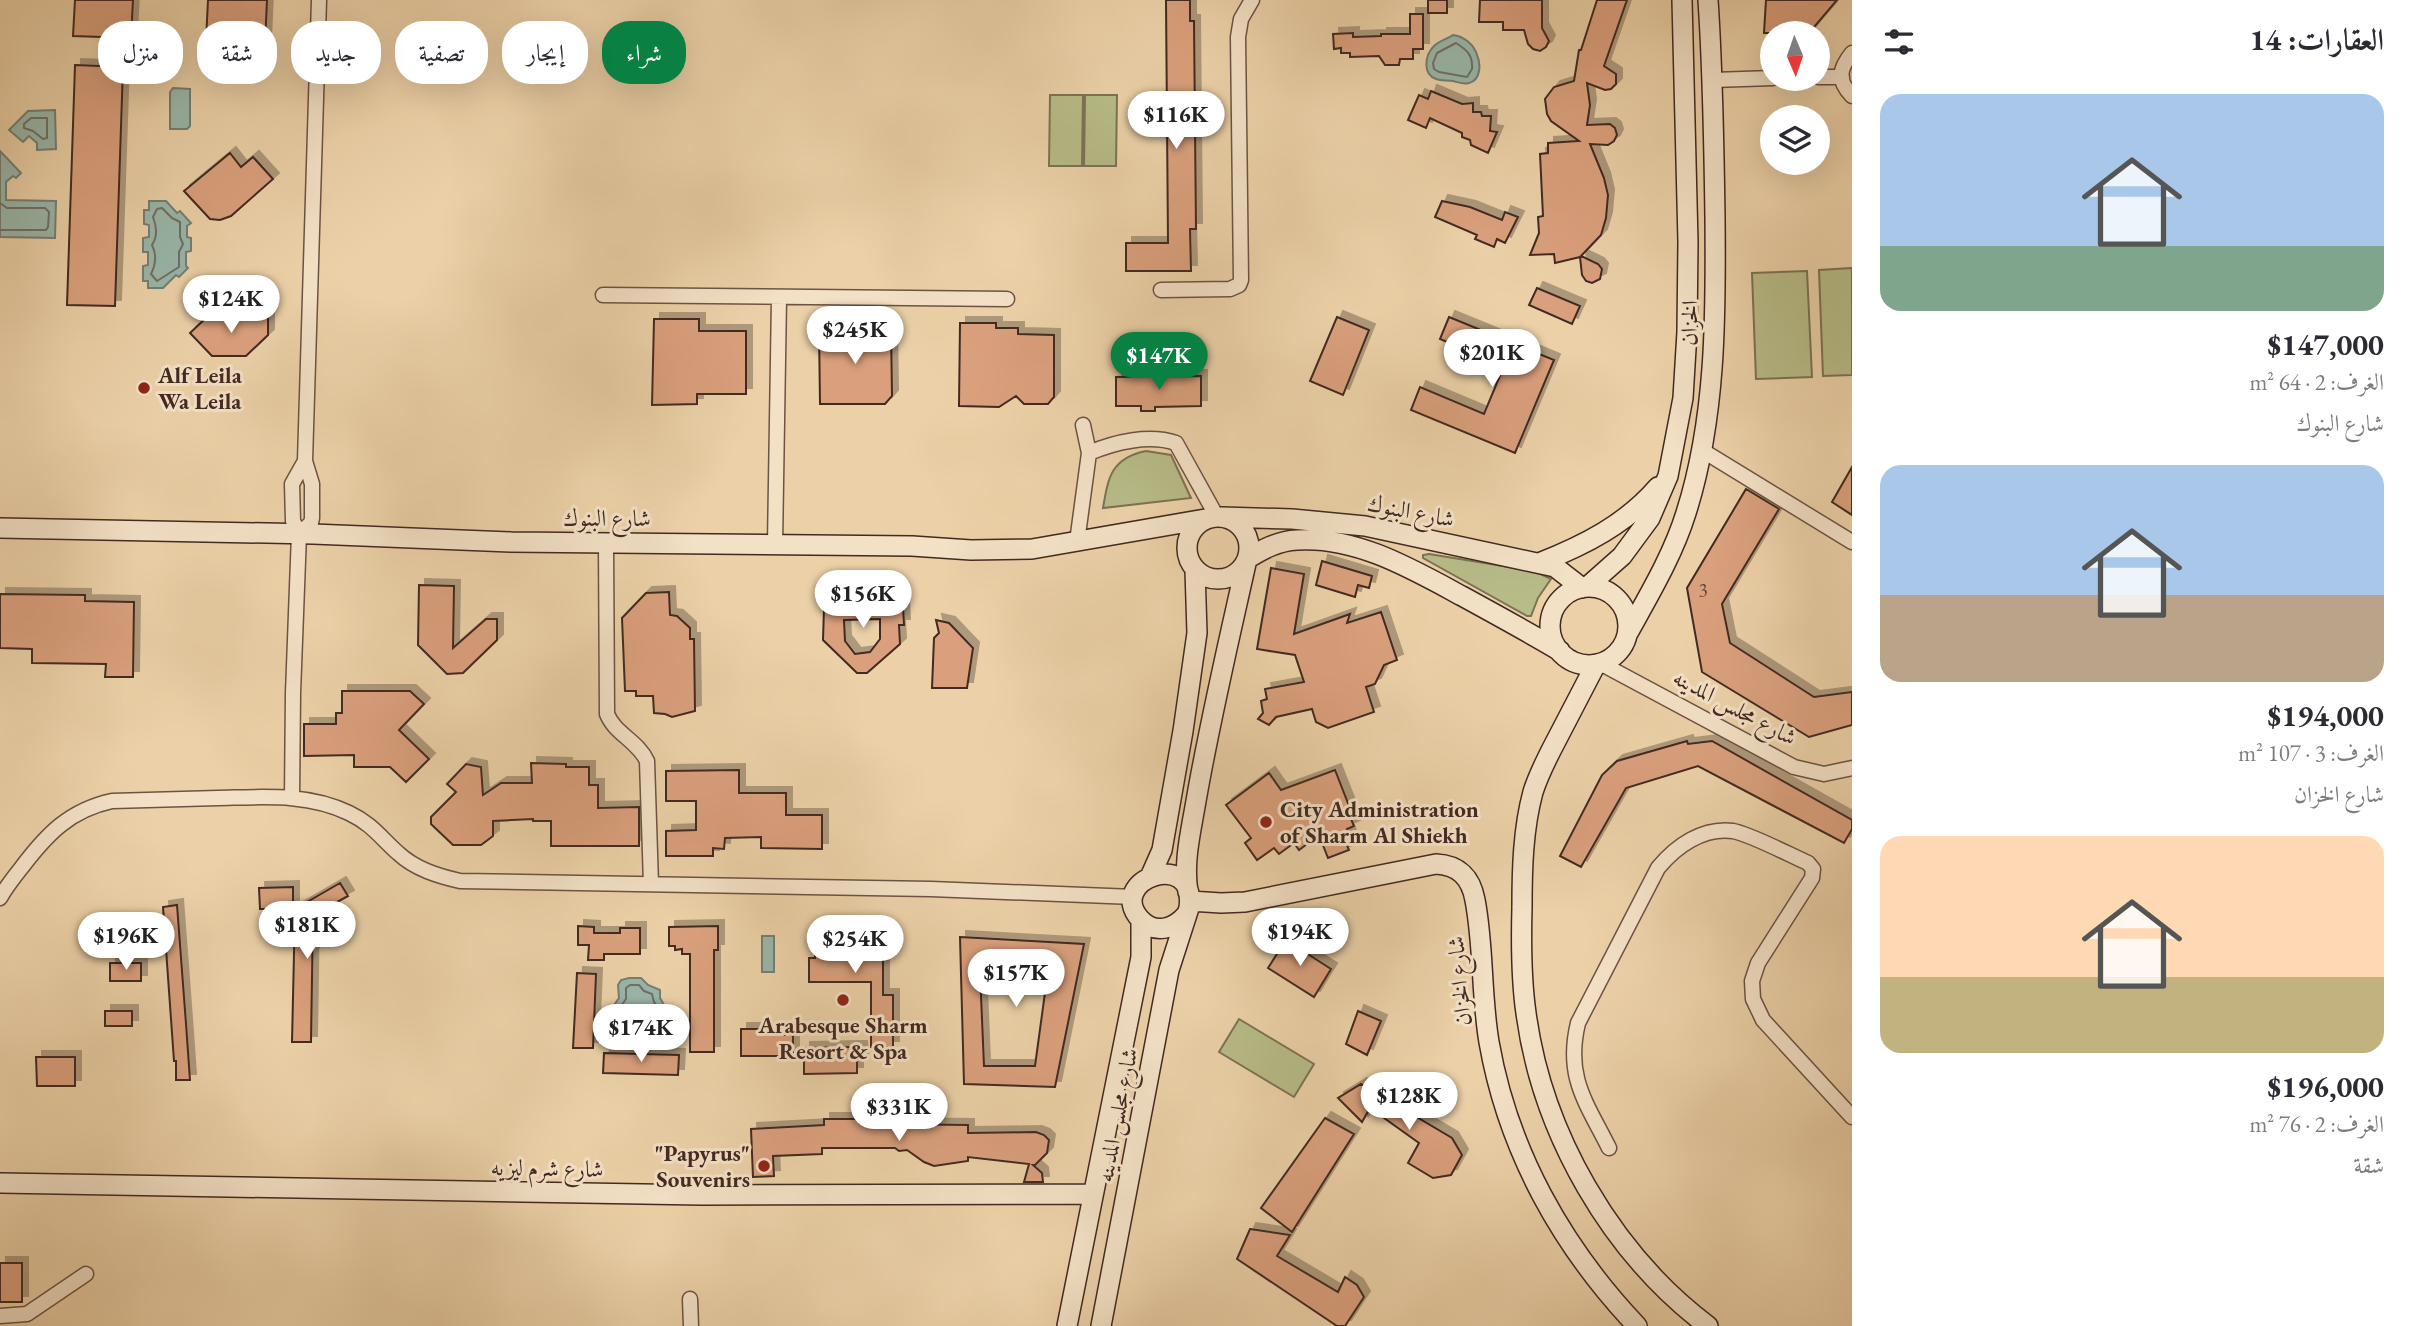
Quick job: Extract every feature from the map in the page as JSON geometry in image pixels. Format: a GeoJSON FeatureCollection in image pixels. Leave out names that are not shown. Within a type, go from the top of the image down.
{"type":"FeatureCollection","features":[{"type":"Feature","properties":{"kind":"main road","name":"الخزان"},"geometry":{"type":"LineString","coordinates":[[1584,587],[1605,572],[1637,538],[1650,518],[1668,476],[1683,398],[1687,332],[1687,157],[1682,0]]}},
{"type":"Feature","properties":{"kind":"main road","name":"الخزان"},"geometry":{"type":"LineString","coordinates":[[1628,633],[1651,592],[1686,514],[1709,400],[1714,338],[1713,80],[1708,0]]}},
{"type":"Feature","properties":{"kind":"main road"},"geometry":{"type":"LineString","coordinates":[[1539,563],[1604,534],[1639,507],[1668,476]]}},
{"type":"Feature","properties":{"kind":"main road"},"geometry":{"type":"LineString","coordinates":[[1150,877],[1162,850],[1197,633],[1195,570],[1186,544],[1195,527],[1217,517],[1231,520],[1244,531],[1250,548],[1247,559],[1237,573],[1220,580],[1203,576],[1195,570]]}},
{"type":"Feature","properties":{"kind":"main road","name":"شارع البنوك"},"geometry":{"type":"LineString","coordinates":[[0,528],[971,550],[1021,549],[1077,542],[1217,517],[1292,519],[1365,526],[1555,566],[1584,587]]}},
{"type":"Feature","properties":{"kind":"main road","name":"شارع البنوك"},"geometry":{"type":"LineString","coordinates":[[1247,559],[1270,546],[1294,540],[1322,541],[1359,549],[1401,564],[1560,651]]}},
{"type":"Feature","properties":{"kind":"main road","name":"شارع مجلس المدينه"},"geometry":{"type":"LineString","coordinates":[[1101,1326],[1169,970],[1188,902],[1186,872],[1207,737],[1247,559]]}},
{"type":"Feature","properties":{"kind":"main road"},"geometry":{"type":"LineString","coordinates":[[1584,587],[1599,588],[1618,600],[1625,610],[1628,633],[1618,652],[1598,663],[1577,663],[1560,651],[1554,641],[1551,619],[1562,598],[1584,587]]}},
{"type":"Feature","properties":{"kind":"main road"},"geometry":{"type":"LineString","coordinates":[[1598,663],[1546,758],[1529,811],[1523,861],[1521,937],[1525,1013],[1537,1069],[1553,1115],[1568,1150],[1598,1203],[1628,1246],[1655,1278],[1708,1326]]}},
{"type":"Feature","properties":{"kind":"main road"},"geometry":{"type":"LineString","coordinates":[[1183,731],[1207,737]]}},
{"type":"Feature","properties":{"kind":"main road","name":"شارع الخزان"},"geometry":{"type":"LineString","coordinates":[[1188,902],[1245,902],[1436,864],[1461,872],[1473,890],[1479,923],[1489,1043],[1515,1138],[1540,1192],[1568,1239],[1604,1289],[1637,1326]]}},
{"type":"Feature","properties":{"kind":"main road"},"geometry":{"type":"LineString","coordinates":[[1157,874],[1172,875],[1185,885],[1188,902],[1180,923],[1170,928],[1150,927],[1136,914],[1134,897],[1139,885],[1150,877],[1157,874]]}},
{"type":"Feature","properties":{"kind":"main road","name":"شارع مجلس المدينه"},"geometry":{"type":"LineString","coordinates":[[1068,1326],[1141,957],[1141,920]]}},
{"type":"Feature","properties":{"kind":"main road","name":"شارع شرم ليزيه"},"geometry":{"type":"LineString","coordinates":[[0,1183],[702,1195],[1093,1194]]}},
{"type":"Feature","properties":{"kind":"street"},"geometry":{"type":"LineString","coordinates":[[292,798],[299,534],[312,521],[312,484],[305,461],[318,0]]}},
{"type":"Feature","properties":{"kind":"street"},"geometry":{"type":"LineString","coordinates":[[1161,290],[1230,289],[1239,285],[1241,280],[1238,37],[1241,19],[1252,0]]}},
{"type":"Feature","properties":{"kind":"street"},"geometry":{"type":"LineString","coordinates":[[1852,53],[1842,65],[1846,89],[1852,96]]}},
{"type":"Feature","properties":{"kind":"street"},"geometry":{"type":"LineString","coordinates":[[1830,76],[1842,76]]}},
{"type":"Feature","properties":{"kind":"street"},"geometry":{"type":"LineString","coordinates":[[1713,80],[1760,79]]}},
{"type":"Feature","properties":{"kind":"street"},"geometry":{"type":"LineString","coordinates":[[603,295],[1007,299]]}},
{"type":"Feature","properties":{"kind":"street"},"geometry":{"type":"LineString","coordinates":[[775,544],[779,298]]}},
{"type":"Feature","properties":{"kind":"street"},"geometry":{"type":"LineString","coordinates":[[1077,542],[1089,453],[1083,425]]}},
{"type":"Feature","properties":{"kind":"street"},"geometry":{"type":"LineString","coordinates":[[1089,453],[1111,443],[1162,438],[1175,443],[1217,517]]}},
{"type":"Feature","properties":{"kind":"street"},"geometry":{"type":"LineString","coordinates":[[1700,449],[1852,542]]}},
{"type":"Feature","properties":{"kind":"street"},"geometry":{"type":"LineString","coordinates":[[606,543],[607,714],[615,727],[638,746],[647,761],[651,884]]}},
{"type":"Feature","properties":{"kind":"street","name":"شارع مجلس المدينه"},"geometry":{"type":"LineString","coordinates":[[1598,663],[1794,766],[1824,774],[1852,768]]}},
{"type":"Feature","properties":{"kind":"street"},"geometry":{"type":"LineString","coordinates":[[0,898],[50,832],[74,814],[99,803],[292,798],[317,801],[348,812],[375,828],[410,862],[450,879],[931,889],[1134,897]]}},
{"type":"Feature","properties":{"kind":"street"},"geometry":{"type":"LineString","coordinates":[[1609,1148],[1579,1090],[1575,1075],[1574,1046],[1578,1023],[1658,869],[1666,858],[1686,842],[1711,832],[1735,831],[1808,863],[1813,869],[1812,878],[1758,962],[1752,981],[1753,999],[1763,1020],[1852,1117]]}},
{"type":"Feature","properties":{"kind":"street"},"geometry":{"type":"LineString","coordinates":[[0,1316],[27,1314],[86,1275]]}},
{"type":"Feature","properties":{"kind":"street"},"geometry":{"type":"LineString","coordinates":[[690,1299],[691,1326]]}},
{"type":"Feature","properties":{"kind":"green space"},"geometry":{"type":"Polygon","coordinates":[[[1050,95],[1083,95],[1082,166],[1049,166],[1050,95]]]}},
{"type":"Feature","properties":{"kind":"green space"},"geometry":{"type":"Polygon","coordinates":[[[1085,95],[1117,95],[1116,166],[1084,166],[1085,95]]]}},
{"type":"Feature","properties":{"kind":"green space"},"geometry":{"type":"Polygon","coordinates":[[[1852,268],[1852,375],[1823,376],[1819,270],[1852,268]]]}},
{"type":"Feature","properties":{"kind":"green space"},"geometry":{"type":"Polygon","coordinates":[[[1807,271],[1812,377],[1756,379],[1752,273],[1807,271]]]}},
{"type":"Feature","properties":{"kind":"green space"},"geometry":{"type":"Polygon","coordinates":[[[1146,451],[1171,455],[1191,498],[1103,508],[1107,487],[1118,464],[1134,454],[1146,451]]]}},
{"type":"Feature","properties":{"kind":"green space"},"geometry":{"type":"Polygon","coordinates":[[[1423,555],[1534,571],[1551,579],[1538,598],[1531,616],[1527,616],[1423,558],[1423,555]]]}},
{"type":"Feature","properties":{"kind":"green space"},"geometry":{"type":"Polygon","coordinates":[[[1239,1019],[1314,1064],[1294,1097],[1219,1052],[1239,1019]]]}},
{"type":"Feature","properties":{"kind":"water"},"geometry":{"type":"Polygon","coordinates":[[[1453,35],[1464,39],[1476,51],[1478,75],[1469,83],[1436,79],[1427,69],[1427,59],[1434,46],[1453,35]]]}},
{"type":"Feature","properties":{"kind":"water"},"geometry":{"type":"Polygon","coordinates":[[[173,88],[190,89],[190,126],[187,129],[170,129],[170,92],[173,88]]]}},
{"type":"Feature","properties":{"kind":"water"},"geometry":{"type":"Polygon","coordinates":[[[55,110],[56,149],[37,150],[37,143],[29,136],[23,142],[9,130],[28,111],[55,110]]]}},
{"type":"Feature","properties":{"kind":"water"},"geometry":{"type":"Polygon","coordinates":[[[0,151],[21,173],[6,182],[6,200],[56,201],[55,238],[0,237],[0,151]]]}},
{"type":"Feature","properties":{"kind":"water"},"geometry":{"type":"Polygon","coordinates":[[[149,201],[166,201],[191,223],[187,226],[187,237],[191,238],[191,251],[186,252],[188,268],[163,288],[148,288],[148,281],[143,281],[143,266],[148,265],[148,252],[143,252],[143,238],[149,237],[149,225],[144,224],[144,210],[149,210],[149,201]]]}},
{"type":"Feature","properties":{"kind":"water"},"geometry":{"type":"Polygon","coordinates":[[[762,936],[774,936],[774,972],[762,972],[762,936]]]}},
{"type":"Feature","properties":{"kind":"water"},"geometry":{"type":"Polygon","coordinates":[[[641,978],[648,985],[660,990],[660,998],[666,1012],[663,1022],[652,1026],[639,1014],[626,1020],[616,1015],[614,1005],[619,998],[618,985],[621,980],[641,978]]]}},
{"type":"Feature","properties":{"kind":"building"},"geometry":{"type":"Polygon","coordinates":[[[75,0],[133,0],[132,21],[98,21],[98,37],[73,36],[75,0]]]}},
{"type":"Feature","properties":{"kind":"building"},"geometry":{"type":"Polygon","coordinates":[[[208,0],[267,0],[266,21],[207,21],[208,0]]]}},
{"type":"Feature","properties":{"kind":"building"},"geometry":{"type":"Polygon","coordinates":[[[1166,0],[1190,0],[1190,21],[1194,21],[1196,229],[1190,229],[1191,271],[1126,271],[1126,243],[1168,243],[1166,0]]]}},
{"type":"Feature","properties":{"kind":"building"},"geometry":{"type":"Polygon","coordinates":[[[1428,0],[1447,0],[1447,13],[1428,13],[1428,0]]]}},
{"type":"Feature","properties":{"kind":"building"},"geometry":{"type":"Polygon","coordinates":[[[1480,0],[1542,0],[1542,28],[1549,41],[1546,47],[1540,51],[1533,49],[1528,44],[1524,30],[1503,30],[1503,22],[1479,22],[1480,0]]]}},
{"type":"Feature","properties":{"kind":"building"},"geometry":{"type":"Polygon","coordinates":[[[1597,0],[1627,0],[1604,66],[1616,74],[1616,84],[1605,90],[1587,83],[1590,105],[1587,125],[1610,124],[1617,135],[1608,145],[1590,144],[1608,195],[1601,235],[1581,256],[1598,264],[1602,269],[1600,279],[1592,283],[1586,281],[1582,275],[1580,257],[1555,263],[1554,254],[1530,255],[1539,233],[1538,217],[1543,216],[1540,154],[1548,153],[1548,143],[1579,141],[1551,121],[1545,99],[1554,87],[1574,81],[1579,50],[1597,0]]]}},
{"type":"Feature","properties":{"kind":"building"},"geometry":{"type":"Polygon","coordinates":[[[1766,0],[1837,0],[1819,21],[1765,21],[1766,0]]]}},
{"type":"Feature","properties":{"kind":"building"},"geometry":{"type":"Polygon","coordinates":[[[1410,14],[1423,14],[1423,49],[1413,49],[1413,59],[1400,59],[1399,65],[1385,65],[1379,56],[1350,57],[1350,53],[1341,53],[1341,48],[1334,49],[1333,34],[1353,33],[1353,37],[1410,34],[1410,14]]]}},
{"type":"Feature","properties":{"kind":"building"},"geometry":{"type":"Polygon","coordinates":[[[75,65],[98,66],[98,84],[122,84],[115,306],[67,305],[75,65]]]}},
{"type":"Feature","properties":{"kind":"building"},"geometry":{"type":"Polygon","coordinates":[[[1431,91],[1462,104],[1473,103],[1473,112],[1491,116],[1490,131],[1497,132],[1488,153],[1471,145],[1470,140],[1462,137],[1462,133],[1430,118],[1426,128],[1408,120],[1419,95],[1428,99],[1431,91]]]}},
{"type":"Feature","properties":{"kind":"building"},"geometry":{"type":"Polygon","coordinates":[[[230,153],[241,167],[253,157],[273,179],[231,216],[220,220],[210,219],[184,191],[230,153]]]}},
{"type":"Feature","properties":{"kind":"building"},"geometry":{"type":"Polygon","coordinates":[[[1442,201],[1470,207],[1502,220],[1505,212],[1518,217],[1505,243],[1497,239],[1494,247],[1475,239],[1477,235],[1435,217],[1442,201]]]}},
{"type":"Feature","properties":{"kind":"building"},"geometry":{"type":"Polygon","coordinates":[[[1537,288],[1580,306],[1572,324],[1529,305],[1537,288]]]}},
{"type":"Feature","properties":{"kind":"building"},"geometry":{"type":"Polygon","coordinates":[[[207,317],[268,318],[268,335],[246,356],[212,356],[190,333],[207,317]]]}},
{"type":"Feature","properties":{"kind":"building"},"geometry":{"type":"Polygon","coordinates":[[[1337,317],[1369,330],[1343,395],[1310,381],[1337,317]]]}},
{"type":"Feature","properties":{"kind":"building"},"geometry":{"type":"Polygon","coordinates":[[[1449,317],[1554,360],[1515,453],[1411,410],[1420,387],[1484,414],[1504,366],[1440,339],[1449,317]]]}},
{"type":"Feature","properties":{"kind":"building"},"geometry":{"type":"Polygon","coordinates":[[[654,319],[699,319],[699,331],[746,331],[746,394],[697,394],[697,404],[652,405],[654,319]]]}},
{"type":"Feature","properties":{"kind":"building"},"geometry":{"type":"Polygon","coordinates":[[[960,323],[996,323],[996,328],[1018,328],[1018,334],[1054,335],[1054,397],[1048,404],[1024,404],[1016,396],[999,407],[959,406],[960,323]]]}},
{"type":"Feature","properties":{"kind":"building"},"geometry":{"type":"Polygon","coordinates":[[[891,327],[892,396],[885,404],[820,404],[819,328],[891,327]]]}},
{"type":"Feature","properties":{"kind":"building"},"geometry":{"type":"Polygon","coordinates":[[[1201,376],[1201,406],[1155,407],[1155,411],[1141,411],[1141,406],[1116,406],[1116,377],[1201,376]]]}},
{"type":"Feature","properties":{"kind":"building"},"geometry":{"type":"Polygon","coordinates":[[[1852,467],[1852,515],[1832,502],[1852,467]]]}},
{"type":"Feature","properties":{"kind":"building"},"geometry":{"type":"Polygon","coordinates":[[[1746,489],[1779,509],[1722,604],[1730,643],[1814,697],[1852,692],[1852,725],[1809,737],[1702,672],[1687,588],[1746,489]]]}},
{"type":"Feature","properties":{"kind":"building"},"geometry":{"type":"Polygon","coordinates":[[[1322,561],[1372,576],[1369,588],[1358,585],[1355,597],[1316,585],[1322,561]]]}},
{"type":"Feature","properties":{"kind":"building"},"geometry":{"type":"Polygon","coordinates":[[[1271,568],[1304,574],[1294,634],[1350,614],[1347,623],[1381,612],[1397,660],[1384,665],[1375,684],[1366,687],[1374,712],[1328,728],[1316,722],[1312,709],[1276,717],[1269,725],[1258,719],[1263,713],[1261,701],[1267,699],[1265,689],[1304,682],[1295,655],[1257,649],[1271,568]]]}},
{"type":"Feature","properties":{"kind":"building"},"geometry":{"type":"Polygon","coordinates":[[[419,585],[454,586],[453,648],[486,619],[497,619],[497,640],[463,673],[447,674],[418,645],[419,585]]]}},
{"type":"Feature","properties":{"kind":"building"},"geometry":{"type":"Polygon","coordinates":[[[888,591],[903,606],[904,625],[899,625],[900,644],[867,673],[857,673],[823,640],[824,608],[840,592],[853,604],[875,603],[888,591]],[[880,619],[844,620],[845,641],[855,654],[870,652],[880,639],[880,619]]]}},
{"type":"Feature","properties":{"kind":"building"},"geometry":{"type":"Polygon","coordinates":[[[669,592],[670,615],[677,616],[690,628],[690,639],[694,639],[695,711],[672,717],[654,713],[653,696],[636,696],[636,691],[625,691],[622,618],[646,593],[669,592]]]}},
{"type":"Feature","properties":{"kind":"building"},"geometry":{"type":"Polygon","coordinates":[[[0,594],[85,595],[85,601],[134,602],[133,677],[105,677],[106,664],[32,663],[32,649],[0,648],[0,594]]]}},
{"type":"Feature","properties":{"kind":"building"},"geometry":{"type":"Polygon","coordinates":[[[936,620],[949,623],[973,648],[967,688],[932,688],[934,638],[939,633],[936,620]]]}},
{"type":"Feature","properties":{"kind":"building"},"geometry":{"type":"Polygon","coordinates":[[[342,691],[410,691],[424,704],[399,730],[429,759],[406,782],[390,767],[354,767],[354,755],[304,756],[304,724],[336,724],[336,713],[342,713],[342,691]]]}},
{"type":"Feature","properties":{"kind":"building"},"geometry":{"type":"Polygon","coordinates":[[[1687,741],[1688,744],[1712,741],[1852,820],[1852,829],[1844,843],[1698,766],[1626,788],[1581,867],[1560,856],[1602,775],[1617,761],[1687,741]]]}},
{"type":"Feature","properties":{"kind":"building"},"geometry":{"type":"Polygon","coordinates":[[[531,763],[589,767],[589,785],[598,785],[598,808],[639,807],[639,846],[551,846],[551,821],[533,819],[493,821],[493,836],[481,845],[453,845],[431,824],[431,817],[456,792],[447,784],[466,764],[481,767],[483,795],[501,783],[532,783],[531,763]]]}},
{"type":"Feature","properties":{"kind":"building"},"geometry":{"type":"Polygon","coordinates":[[[739,770],[739,793],[786,793],[786,815],[822,815],[822,849],[761,848],[761,837],[725,838],[724,849],[713,848],[713,856],[666,856],[666,831],[696,830],[696,801],[666,801],[666,771],[739,770]]]}},
{"type":"Feature","properties":{"kind":"building"},"geometry":{"type":"Polygon","coordinates":[[[1335,770],[1354,826],[1347,829],[1352,841],[1346,843],[1349,850],[1328,858],[1319,835],[1299,850],[1294,843],[1279,854],[1274,848],[1257,860],[1245,843],[1251,838],[1226,805],[1269,773],[1281,790],[1335,770]]]}},
{"type":"Feature","properties":{"kind":"building"},"geometry":{"type":"Polygon","coordinates":[[[340,883],[348,896],[313,915],[311,1042],[292,1042],[295,909],[340,883]]]}},
{"type":"Feature","properties":{"kind":"building"},"geometry":{"type":"Polygon","coordinates":[[[293,887],[293,909],[260,909],[259,888],[293,887]]]}},
{"type":"Feature","properties":{"kind":"building"},"geometry":{"type":"Polygon","coordinates":[[[177,905],[190,1080],[176,1080],[174,1061],[163,907],[177,905]]]}},
{"type":"Feature","properties":{"kind":"building"},"geometry":{"type":"Polygon","coordinates":[[[578,926],[594,927],[594,933],[620,933],[620,928],[640,928],[640,954],[604,954],[604,960],[588,960],[589,945],[578,945],[578,926]]]}},
{"type":"Feature","properties":{"kind":"building"},"geometry":{"type":"Polygon","coordinates":[[[718,926],[718,950],[714,950],[714,1052],[690,1052],[690,954],[682,954],[682,949],[675,950],[675,946],[669,946],[669,927],[718,926]]]}},
{"type":"Feature","properties":{"kind":"building"},"geometry":{"type":"Polygon","coordinates":[[[818,927],[853,927],[853,944],[883,944],[883,995],[893,995],[893,1047],[871,1047],[871,982],[809,982],[809,958],[815,958],[818,927]]]}},
{"type":"Feature","properties":{"kind":"building"},"geometry":{"type":"Polygon","coordinates":[[[960,937],[1084,944],[1055,1087],[964,1084],[960,937]],[[980,972],[984,1066],[1035,1066],[1047,978],[980,972]]]}},
{"type":"Feature","properties":{"kind":"building"},"geometry":{"type":"Polygon","coordinates":[[[1286,940],[1331,969],[1314,997],[1268,968],[1286,940]]]}},
{"type":"Feature","properties":{"kind":"building"},"geometry":{"type":"Polygon","coordinates":[[[110,963],[141,963],[141,981],[110,981],[110,963]]]}},
{"type":"Feature","properties":{"kind":"building"},"geometry":{"type":"Polygon","coordinates":[[[577,973],[596,974],[593,1048],[573,1048],[577,973]]]}},
{"type":"Feature","properties":{"kind":"building"},"geometry":{"type":"Polygon","coordinates":[[[105,1011],[132,1011],[132,1026],[105,1026],[105,1011]]]}},
{"type":"Feature","properties":{"kind":"building"},"geometry":{"type":"Polygon","coordinates":[[[1358,1011],[1381,1021],[1367,1055],[1346,1044],[1358,1011]]]}},
{"type":"Feature","properties":{"kind":"building"},"geometry":{"type":"Polygon","coordinates":[[[741,1029],[785,1029],[785,1035],[793,1035],[793,1056],[741,1056],[741,1029]]]}},
{"type":"Feature","properties":{"kind":"building"},"geometry":{"type":"Polygon","coordinates":[[[861,1047],[862,1060],[857,1060],[857,1073],[804,1074],[804,1048],[861,1047]]]}},
{"type":"Feature","properties":{"kind":"building"},"geometry":{"type":"Polygon","coordinates":[[[604,1053],[679,1055],[678,1075],[603,1073],[604,1053]]]}},
{"type":"Feature","properties":{"kind":"building"},"geometry":{"type":"Polygon","coordinates":[[[36,1057],[75,1057],[75,1086],[37,1086],[36,1057]]]}},
{"type":"Feature","properties":{"kind":"building"},"geometry":{"type":"Polygon","coordinates":[[[1361,1084],[1452,1138],[1462,1155],[1451,1175],[1433,1178],[1408,1163],[1419,1143],[1370,1108],[1362,1122],[1338,1098],[1361,1084]]]}},
{"type":"Feature","properties":{"kind":"building"},"geometry":{"type":"Polygon","coordinates":[[[1325,1118],[1354,1134],[1292,1232],[1261,1208],[1325,1118]]]}},
{"type":"Feature","properties":{"kind":"building"},"geometry":{"type":"Polygon","coordinates":[[[824,1119],[893,1119],[893,1124],[968,1125],[968,1133],[1036,1132],[1049,1140],[1047,1153],[1033,1165],[1042,1173],[1043,1182],[1024,1182],[1029,1164],[968,1157],[968,1161],[934,1166],[907,1150],[899,1151],[895,1148],[822,1148],[822,1154],[773,1156],[774,1176],[753,1177],[751,1129],[824,1125],[824,1119]]]}},
{"type":"Feature","properties":{"kind":"building"},"geometry":{"type":"Polygon","coordinates":[[[1250,1229],[1290,1235],[1277,1256],[1338,1292],[1345,1277],[1357,1285],[1364,1297],[1345,1326],[1337,1326],[1237,1259],[1250,1229]]]}},
{"type":"Feature","properties":{"kind":"building"},"geometry":{"type":"Polygon","coordinates":[[[0,1263],[22,1263],[22,1302],[0,1302],[0,1263]]]}},
{"type":"Feature","properties":{"kind":"place","name":"Alf Leila Wa Leila"},"geometry":{"type":"Point","coordinates":[144,388]}},
{"type":"Feature","properties":{"kind":"place","name":"City Administration of Sharm Al Shiekh"},"geometry":{"type":"Point","coordinates":[1266,822]}},
{"type":"Feature","properties":{"kind":"place","name":"Arabesque Sharm Resort & Spa"},"geometry":{"type":"Point","coordinates":[843,1000]}},
{"type":"Feature","properties":{"kind":"place","name":"\"Papyrus\" Souvenirs"},"geometry":{"type":"Point","coordinates":[764,1166]}}]}
